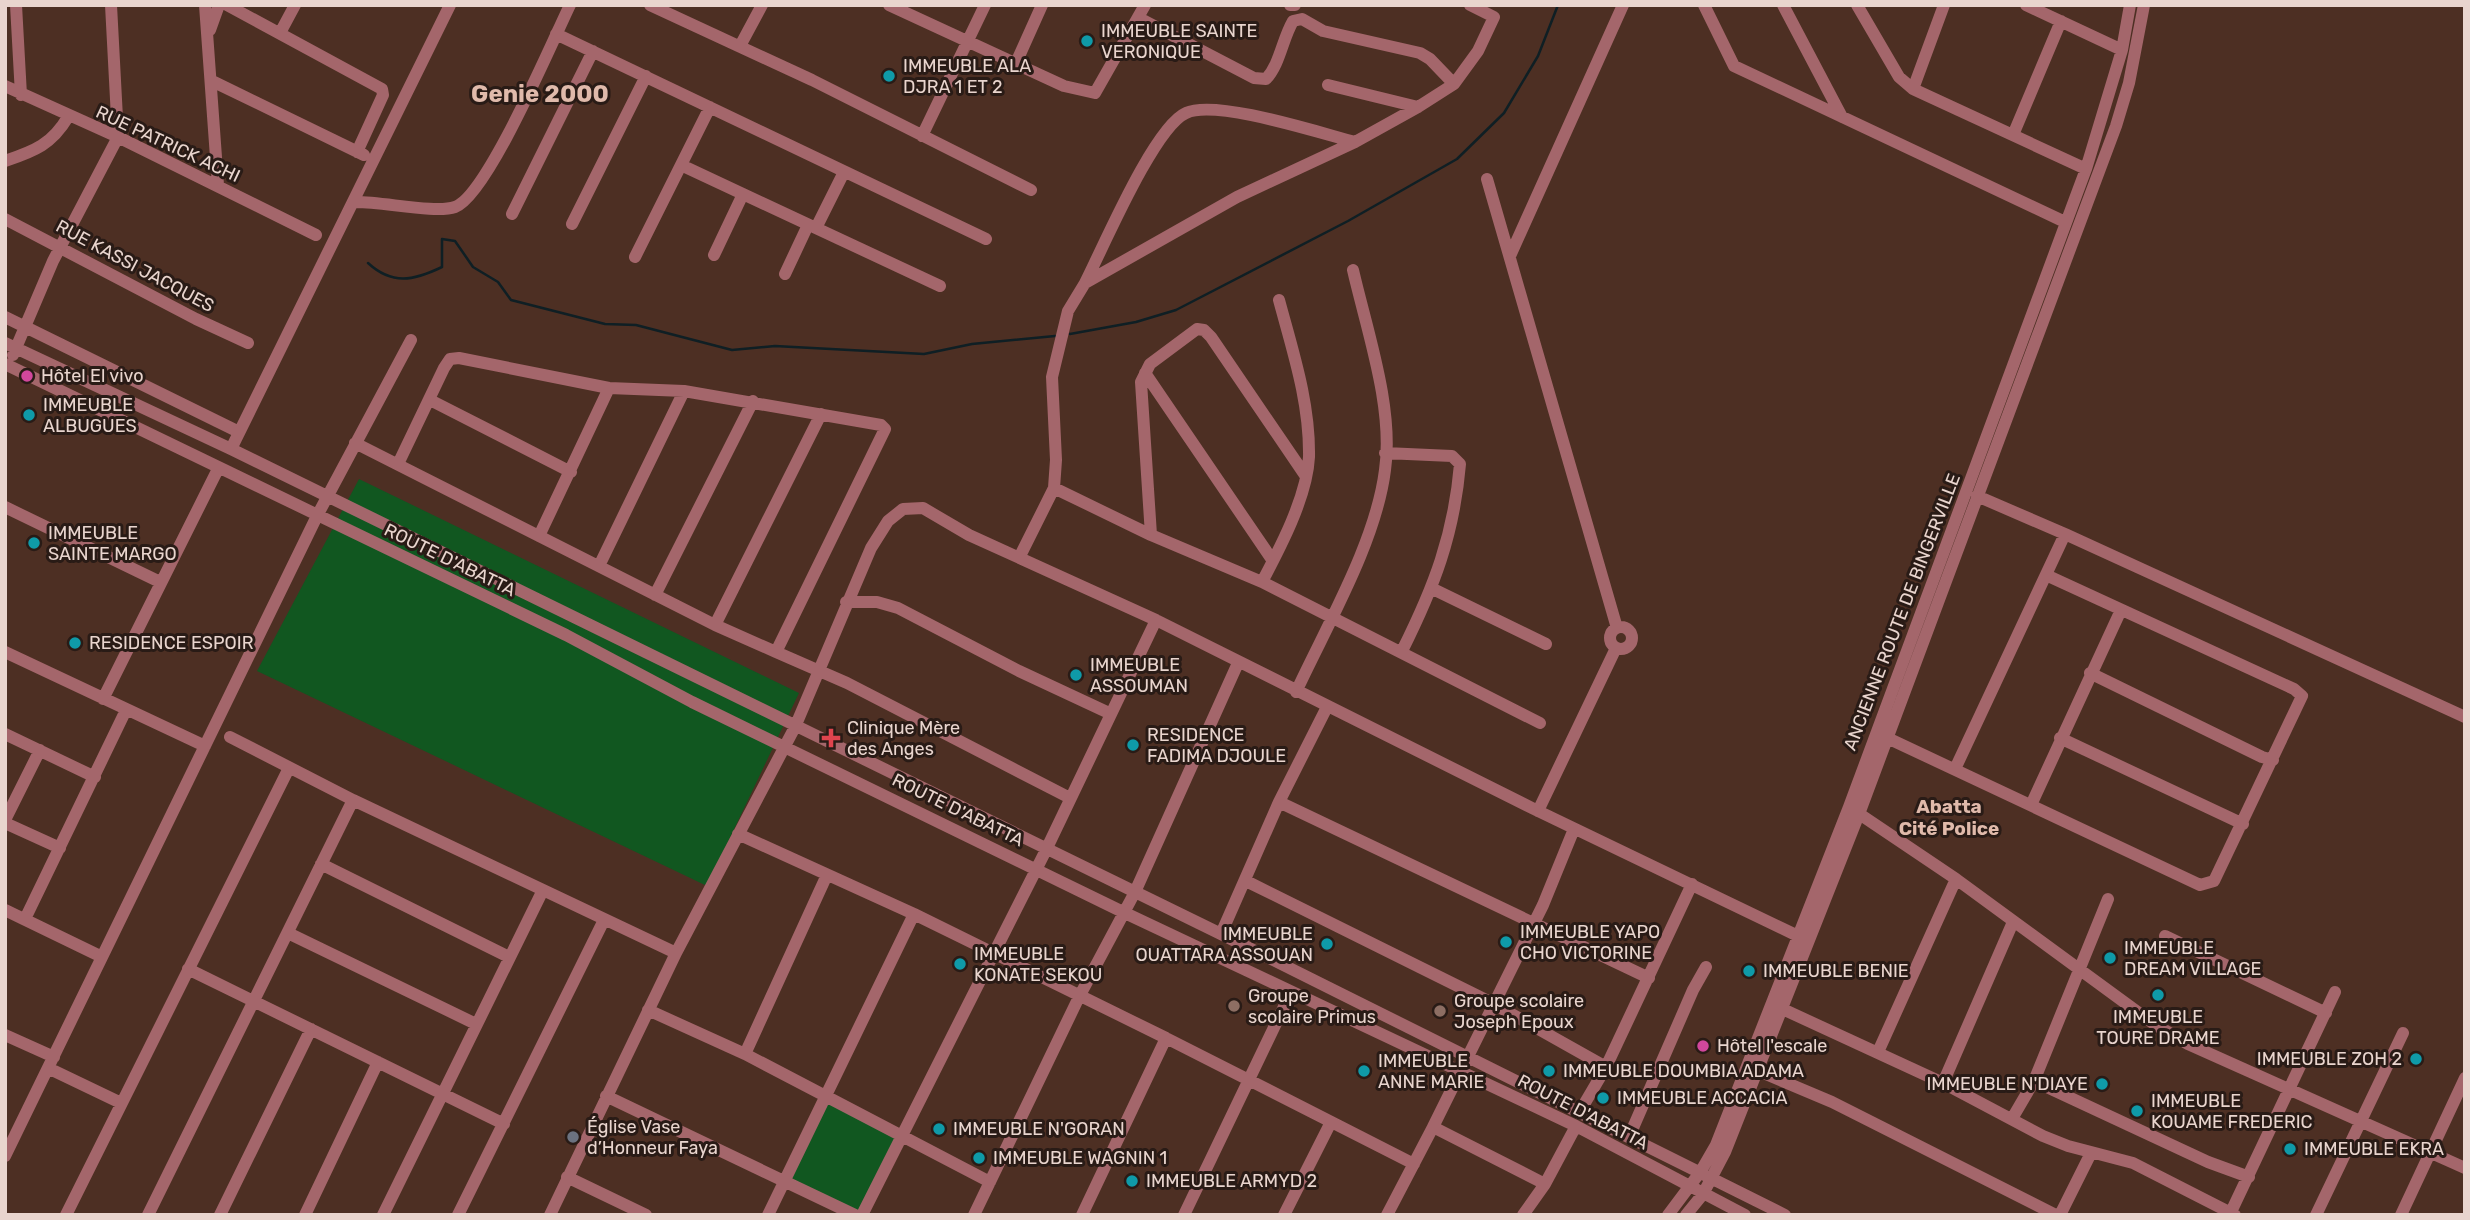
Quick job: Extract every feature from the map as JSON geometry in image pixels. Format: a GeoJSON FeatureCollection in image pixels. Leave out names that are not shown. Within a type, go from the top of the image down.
{"type":"FeatureCollection","features":[{"type":"Feature","properties":{"kind":"street"},"geometry":{"type":"LineString","coordinates":[[16,5],[21,95]]}},
{"type":"Feature","properties":{"kind":"street"},"geometry":{"type":"LineString","coordinates":[[6,365],[10,345],[26,327],[61,247],[118,137],[111,5]]}},
{"type":"Feature","properties":{"kind":"street"},"geometry":{"type":"LineString","coordinates":[[205,5],[218,185]]}},
{"type":"Feature","properties":{"kind":"street"},"geometry":{"type":"LineString","coordinates":[[208,37],[219,5]]}},
{"type":"Feature","properties":{"kind":"street"},"geometry":{"type":"LineString","coordinates":[[227,5],[382,89],[383,96],[357,152]]}},
{"type":"Feature","properties":{"kind":"street"},"geometry":{"type":"LineString","coordinates":[[280,33],[295,5]]}},
{"type":"Feature","properties":{"kind":"street"},"geometry":{"type":"LineString","coordinates":[[231,449],[450,5]]}},
{"type":"Feature","properties":{"kind":"street"},"geometry":{"type":"LineString","coordinates":[[354,202],[377,201],[445,210],[458,206],[500,150],[570,5]]}},
{"type":"Feature","properties":{"kind":"street"},"geometry":{"type":"LineString","coordinates":[[650,5],[740,46],[1031,190]]}},
{"type":"Feature","properties":{"kind":"street"},"geometry":{"type":"LineString","coordinates":[[740,46],[762,5]]}},
{"type":"Feature","properties":{"kind":"street"},"geometry":{"type":"LineString","coordinates":[[889,5],[1064,86],[1095,93],[1145,5]]}},
{"type":"Feature","properties":{"kind":"street"},"geometry":{"type":"LineString","coordinates":[[922,136],[985,5]]}},
{"type":"Feature","properties":{"kind":"street"},"geometry":{"type":"LineString","coordinates":[[1016,63],[1042,5]]}},
{"type":"Feature","properties":{"kind":"street"},"geometry":{"type":"LineString","coordinates":[[1290,5],[1295,5]]}},
{"type":"Feature","properties":{"kind":"street"},"geometry":{"type":"LineString","coordinates":[[1085,283],[1237,197],[1354,142],[1418,107],[1454,83],[1478,51],[1497,11],[1470,5]]}},
{"type":"Feature","properties":{"kind":"street"},"geometry":{"type":"LineString","coordinates":[[1510,256],[1623,5]]}},
{"type":"Feature","properties":{"kind":"street"},"geometry":{"type":"LineString","coordinates":[[1704,5],[1734,66],[2065,222]]}},
{"type":"Feature","properties":{"kind":"street"},"geometry":{"type":"LineString","coordinates":[[1783,5],[1843,117]]}},
{"type":"Feature","properties":{"kind":"street"},"geometry":{"type":"LineString","coordinates":[[1857,5],[1899,77],[1913,89],[2086,169]]}},
{"type":"Feature","properties":{"kind":"street"},"geometry":{"type":"LineString","coordinates":[[1913,89],[1944,5]]}},
{"type":"Feature","properties":{"kind":"street"},"geometry":{"type":"LineString","coordinates":[[2026,5],[2122,50]]}},
{"type":"Feature","properties":{"kind":"street","name":"ANCIENNE ROUTE DE BINGERVILLE"},"geometry":{"type":"LineString","coordinates":[[1686,1215],[1703,1194],[1707,1174],[1753,1069],[1854,810],[2086,169],[2122,50],[2130,5]]}},
{"type":"Feature","properties":{"kind":"street","name":"ANCIENNE ROUTE DE BINGERVILLE"},"geometry":{"type":"LineString","coordinates":[[1880,734],[1977,496],[2116,126],[2129,83],[2144,5]]}},
{"type":"Feature","properties":{"kind":"street"},"geometry":{"type":"LineString","coordinates":[[1139,18],[1254,78],[1266,79],[1273,71],[1286,33],[1293,22],[1302,19],[1323,31],[1420,53],[1430,59],[1454,83]]}},
{"type":"Feature","properties":{"kind":"street"},"geometry":{"type":"LineString","coordinates":[[2013,135],[2061,22]]}},
{"type":"Feature","properties":{"kind":"street"},"geometry":{"type":"LineString","coordinates":[[556,34],[986,239]]}},
{"type":"Feature","properties":{"kind":"street"},"geometry":{"type":"LineString","coordinates":[[512,214],[593,51]]}},
{"type":"Feature","properties":{"kind":"street"},"geometry":{"type":"LineString","coordinates":[[572,224],[646,76]]}},
{"type":"Feature","properties":{"kind":"street"},"geometry":{"type":"LineString","coordinates":[[212,81],[373,160]]}},
{"type":"Feature","properties":{"kind":"street"},"geometry":{"type":"LineString","coordinates":[[1328,85],[1418,107]]}},
{"type":"Feature","properties":{"kind":"street","name":"RUE PATRICK ACHI"},"geometry":{"type":"LineString","coordinates":[[5,86],[68,117],[118,137],[316,235]]}},
{"type":"Feature","properties":{"kind":"street"},"geometry":{"type":"LineString","coordinates":[[635,257],[710,107]]}},
{"type":"Feature","properties":{"kind":"street"},"geometry":{"type":"LineString","coordinates":[[1020,556],[1054,488],[1056,460],[1052,377],[1068,311],[1164,132],[1186,112],[1218,110],[1276,121],[1354,142]]}},
{"type":"Feature","properties":{"kind":"street"},"geometry":{"type":"LineString","coordinates":[[5,161],[39,150],[59,132],[68,117]]}},
{"type":"Feature","properties":{"kind":"street"},"geometry":{"type":"LineString","coordinates":[[681,165],[940,286]]}},
{"type":"Feature","properties":{"kind":"street"},"geometry":{"type":"LineString","coordinates":[[785,274],[844,172]]}},
{"type":"Feature","properties":{"kind":"street"},"geometry":{"type":"LineString","coordinates":[[1487,179],[1617,628]]}},
{"type":"Feature","properties":{"kind":"street"},"geometry":{"type":"LineString","coordinates":[[714,255],[743,194]]}},
{"type":"Feature","properties":{"kind":"street","name":"RUE KASSI JACQUES"},"geometry":{"type":"LineString","coordinates":[[5,219],[196,319],[248,343]]}},
{"type":"Feature","properties":{"kind":"street"},"geometry":{"type":"LineString","coordinates":[[1296,692],[1374,523],[1386,468],[1379,383],[1353,270]]}},
{"type":"Feature","properties":{"kind":"street"},"geometry":{"type":"LineString","coordinates":[[1262,582],[1295,510],[1309,460],[1306,405],[1279,300]]}},
{"type":"Feature","properties":{"kind":"street"},"geometry":{"type":"LineString","coordinates":[[5,317],[239,432]]}},
{"type":"Feature","properties":{"kind":"street"},"geometry":{"type":"LineString","coordinates":[[1151,535],[1141,391],[1145,373],[1150,364],[1197,329],[1204,330],[1305,475]]}},
{"type":"Feature","properties":{"kind":"street"},"geometry":{"type":"LineString","coordinates":[[5,1156],[326,497],[411,340]]}},
{"type":"Feature","properties":{"kind":"street","name":"ROUTE D'ABATTA"},"geometry":{"type":"LineString","coordinates":[[10,345],[231,449],[1467,1057],[1690,1187],[1745,1215]]}},
{"type":"Feature","properties":{"kind":"street"},"geometry":{"type":"LineString","coordinates":[[398,464],[450,359],[459,358],[609,388],[684,391],[881,425],[885,433],[776,652]]}},
{"type":"Feature","properties":{"kind":"street","name":"ROUTE D'ABATTA"},"geometry":{"type":"LineString","coordinates":[[6,365],[566,635],[1125,913],[1460,1071],[1577,1119],[1629,1137],[1785,1215]]}},
{"type":"Feature","properties":{"kind":"street"},"geometry":{"type":"LineString","coordinates":[[1145,373],[1273,561]]}},
{"type":"Feature","properties":{"kind":"street"},"geometry":{"type":"LineString","coordinates":[[539,536],[609,388]]}},
{"type":"Feature","properties":{"kind":"street"},"geometry":{"type":"LineString","coordinates":[[598,566],[684,391]]}},
{"type":"Feature","properties":{"kind":"street"},"geometry":{"type":"LineString","coordinates":[[430,400],[571,472]]}},
{"type":"Feature","properties":{"kind":"street"},"geometry":{"type":"LineString","coordinates":[[655,595],[753,401]]}},
{"type":"Feature","properties":{"kind":"street"},"geometry":{"type":"LineString","coordinates":[[715,625],[821,414]]}},
{"type":"Feature","properties":{"kind":"street"},"geometry":{"type":"LineString","coordinates":[[355,443],[715,625],[821,672],[1070,798]]}},
{"type":"Feature","properties":{"kind":"street"},"geometry":{"type":"LineString","coordinates":[[1385,453],[1452,456],[1460,464],[1456,506],[1433,589],[1402,651]]}},
{"type":"Feature","properties":{"kind":"street"},"geometry":{"type":"LineString","coordinates":[[103,699],[218,469]]}},
{"type":"Feature","properties":{"kind":"street"},"geometry":{"type":"LineString","coordinates":[[1054,488],[1151,535],[1262,582],[1540,723]]}},
{"type":"Feature","properties":{"kind":"street"},"geometry":{"type":"LineString","coordinates":[[1977,496],[2465,717]]}},
{"type":"Feature","properties":{"kind":"street"},"geometry":{"type":"LineString","coordinates":[[5,507],[160,582]]}},
{"type":"Feature","properties":{"kind":"street"},"geometry":{"type":"LineString","coordinates":[[550,1215],[676,953],[795,727],[821,672],[846,602],[871,548],[888,521],[903,509],[923,508],[969,535],[1156,620],[1574,829],[1798,936]]}},
{"type":"Feature","properties":{"kind":"street"},"geometry":{"type":"LineString","coordinates":[[1955,769],[2065,534]]}},
{"type":"Feature","properties":{"kind":"street"},"geometry":{"type":"LineString","coordinates":[[1880,734],[2206,886],[2217,877],[2302,700],[2298,692],[2046,575]]}},
{"type":"Feature","properties":{"kind":"street"},"geometry":{"type":"LineString","coordinates":[[1433,589],[1546,644]]}},
{"type":"Feature","properties":{"kind":"street"},"geometry":{"type":"LineString","coordinates":[[846,602],[877,602],[898,608],[1019,671],[1110,713]]}},
{"type":"Feature","properties":{"kind":"street"},"geometry":{"type":"LineString","coordinates":[[2031,805],[2121,610]]}},
{"type":"Feature","properties":{"kind":"street"},"geometry":{"type":"LineString","coordinates":[[862,1215],[1046,850],[1156,620]]}},
{"type":"Feature","properties":{"kind":"street"},"geometry":{"type":"LineString","coordinates":[[1616,648],[1626,648],[1632,639],[1628,630],[1617,628]]}},
{"type":"Feature","properties":{"kind":"street"},"geometry":{"type":"LineString","coordinates":[[1616,648],[1610,636],[1617,628]]}},
{"type":"Feature","properties":{"kind":"street"},"geometry":{"type":"LineString","coordinates":[[1538,811],[1616,648]]}},
{"type":"Feature","properties":{"kind":"street"},"geometry":{"type":"LineString","coordinates":[[5,652],[205,746]]}},
{"type":"Feature","properties":{"kind":"street"},"geometry":{"type":"LineString","coordinates":[[974,1215],[1079,997],[1125,913],[1238,663]]}},
{"type":"Feature","properties":{"kind":"street"},"geometry":{"type":"LineString","coordinates":[[2090,673],[2273,760]]}},
{"type":"Feature","properties":{"kind":"street"},"geometry":{"type":"LineString","coordinates":[[1220,934],[1246,881],[1279,802],[1327,707]]}},
{"type":"Feature","properties":{"kind":"street"},"geometry":{"type":"LineString","coordinates":[[25,919],[126,710]]}},
{"type":"Feature","properties":{"kind":"street"},"geometry":{"type":"LineString","coordinates":[[5,734],[94,777]]}},
{"type":"Feature","properties":{"kind":"street"},"geometry":{"type":"LineString","coordinates":[[230,737],[353,800],[676,953]]}},
{"type":"Feature","properties":{"kind":"street"},"geometry":{"type":"LineString","coordinates":[[2060,738],[2243,824]]}},
{"type":"Feature","properties":{"kind":"street"},"geometry":{"type":"LineString","coordinates":[[40,751],[5,822],[60,848]]}},
{"type":"Feature","properties":{"kind":"street"},"geometry":{"type":"LineString","coordinates":[[66,1215],[289,768]]}},
{"type":"Feature","properties":{"kind":"street"},"geometry":{"type":"LineString","coordinates":[[148,1215],[353,800]]}},
{"type":"Feature","properties":{"kind":"street"},"geometry":{"type":"LineString","coordinates":[[1279,802],[1648,978]]}},
{"type":"Feature","properties":{"kind":"street"},"geometry":{"type":"LineString","coordinates":[[1854,810],[1956,879],[2154,1024],[2188,1044],[2465,1168]]}},
{"type":"Feature","properties":{"kind":"street","name":"ANCIENNE ROUTE DE BINGERVILLE"},"geometry":{"type":"LineString","coordinates":[[1778,1007],[1798,936],[1854,810]]}},
{"type":"Feature","properties":{"kind":"street"},"geometry":{"type":"LineString","coordinates":[[1387,1215],[1533,925],[1574,829]]}},
{"type":"Feature","properties":{"kind":"street"},"geometry":{"type":"LineString","coordinates":[[738,834],[826,877],[914,914],[1249,1078],[1413,1164]]}},
{"type":"Feature","properties":{"kind":"street"},"geometry":{"type":"LineString","coordinates":[[321,864],[509,957]]}},
{"type":"Feature","properties":{"kind":"street"},"geometry":{"type":"LineString","coordinates":[[745,1054],[826,877]]}},
{"type":"Feature","properties":{"kind":"street"},"geometry":{"type":"LineString","coordinates":[[1878,1052],[1956,879]]}},
{"type":"Feature","properties":{"kind":"street"},"geometry":{"type":"LineString","coordinates":[[1246,881],[1492,1003],[1606,1067]]}},
{"type":"Feature","properties":{"kind":"street"},"geometry":{"type":"LineString","coordinates":[[1523,1215],[1545,1184],[1606,1067],[1692,884]]}},
{"type":"Feature","properties":{"kind":"street"},"geometry":{"type":"LineString","coordinates":[[383,1215],[542,890]]}},
{"type":"Feature","properties":{"kind":"street"},"geometry":{"type":"LineString","coordinates":[[2013,1117],[2034,1081],[2108,899]]}},
{"type":"Feature","properties":{"kind":"street"},"geometry":{"type":"LineString","coordinates":[[768,1215],[914,914]]}},
{"type":"Feature","properties":{"kind":"street"},"geometry":{"type":"LineString","coordinates":[[7,915],[25,919],[102,957]]}},
{"type":"Feature","properties":{"kind":"street"},"geometry":{"type":"LineString","coordinates":[[458,1215],[604,920]]}},
{"type":"Feature","properties":{"kind":"street"},"geometry":{"type":"LineString","coordinates":[[1943,1083],[2013,922]]}},
{"type":"Feature","properties":{"kind":"street"},"geometry":{"type":"LineString","coordinates":[[288,933],[476,1024]]}},
{"type":"Feature","properties":{"kind":"street"},"geometry":{"type":"LineString","coordinates":[[2165,936],[2326,1013]]}},
{"type":"Feature","properties":{"kind":"street"},"geometry":{"type":"LineString","coordinates":[[1629,1137],[1693,990],[1706,967]]}},
{"type":"Feature","properties":{"kind":"street"},"geometry":{"type":"LineString","coordinates":[[188,969],[505,1124]]}},
{"type":"Feature","properties":{"kind":"street"},"geometry":{"type":"LineString","coordinates":[[1184,1215],[1291,992]]}},
{"type":"Feature","properties":{"kind":"street"},"geometry":{"type":"LineString","coordinates":[[1778,1007],[2013,1117],[2043,1136],[2091,1153],[2133,1163],[2212,1209],[2233,1213],[2334,992]]}},
{"type":"Feature","properties":{"kind":"street"},"geometry":{"type":"LineString","coordinates":[[648,1010],[745,1054],[990,1181]]}},
{"type":"Feature","properties":{"kind":"street"},"geometry":{"type":"LineString","coordinates":[[220,1215],[311,1029]]}},
{"type":"Feature","properties":{"kind":"street"},"geometry":{"type":"LineString","coordinates":[[2316,1215],[2403,1033]]}},
{"type":"Feature","properties":{"kind":"street"},"geometry":{"type":"LineString","coordinates":[[5,1035],[121,1103]]}},
{"type":"Feature","properties":{"kind":"street"},"geometry":{"type":"LineString","coordinates":[[1082,1215],[1166,1038]]}},
{"type":"Feature","properties":{"kind":"street"},"geometry":{"type":"LineString","coordinates":[[305,1215],[377,1062]]}},
{"type":"Feature","properties":{"kind":"street"},"geometry":{"type":"LineString","coordinates":[[1753,1069],[1832,1102],[2058,1215],[2091,1153]]}},
{"type":"Feature","properties":{"kind":"street"},"geometry":{"type":"LineString","coordinates":[[2401,1215],[2465,1078]]}},
{"type":"Feature","properties":{"kind":"street"},"geometry":{"type":"LineString","coordinates":[[2034,1081],[2208,1162],[2249,1177]]}},
{"type":"Feature","properties":{"kind":"street"},"geometry":{"type":"LineString","coordinates":[[606,1096],[855,1215]]}},
{"type":"Feature","properties":{"kind":"street"},"geometry":{"type":"LineString","coordinates":[[1284,1215],[1331,1122]]}},
{"type":"Feature","properties":{"kind":"street"},"geometry":{"type":"LineString","coordinates":[[1433,1127],[1545,1184]]}},
{"type":"Feature","properties":{"kind":"street","name":"ANCIENNE ROUTE DE BINGERVILLE"},"geometry":{"type":"LineString","coordinates":[[1668,1215],[1690,1187],[1707,1174]]}},
{"type":"Feature","properties":{"kind":"street"},"geometry":{"type":"LineString","coordinates":[[567,1177],[646,1215]]}},
{"type":"Feature","properties":{"kind":"green space"},"geometry":{"type":"Polygon","coordinates":[[[359,479],[799,693],[707,886],[257,671],[359,479]]]}},
{"type":"Feature","properties":{"kind":"green space"},"geometry":{"type":"Polygon","coordinates":[[[827,1097],[897,1137],[859,1213],[788,1179],[827,1097]]]}},
{"type":"Feature","properties":{"kind":"waterway"},"geometry":{"type":"LineString","coordinates":[[1070,334],[1136,322],[1176,310],[1348,221],[1457,159],[1504,113],[1538,56],[1558,5]]}},
{"type":"Feature","properties":{"kind":"waterway"},"geometry":{"type":"LineString","coordinates":[[368,263],[394,278],[412,278],[442,267],[442,239],[455,241],[473,267],[498,282],[511,300],[605,324],[636,325],[732,350],[775,346],[924,354],[972,344],[1055,336]]}},
{"type":"Feature","properties":{"kind":"place","name":"IMMEUBLE SAINTE VERONIQUE"},"geometry":{"type":"Point","coordinates":[1087,41]}},
{"type":"Feature","properties":{"kind":"place","name":"IMMEUBLE ALA DJRA 1 ET 2"},"geometry":{"type":"Point","coordinates":[889,76]}},
{"type":"Feature","properties":{"kind":"place","name":"Hôtel El vivo"},"geometry":{"type":"Point","coordinates":[27,376]}},
{"type":"Feature","properties":{"kind":"place","name":"IMMEUBLE ALBUGUES"},"geometry":{"type":"Point","coordinates":[29,415]}},
{"type":"Feature","properties":{"kind":"place","name":"IMMEUBLE SAINTE MARGO"},"geometry":{"type":"Point","coordinates":[34,543]}},
{"type":"Feature","properties":{"kind":"place","name":"RESIDENCE ESPOIR"},"geometry":{"type":"Point","coordinates":[75,643]}},
{"type":"Feature","properties":{"kind":"place","name":"IMMEUBLE ASSOUMAN"},"geometry":{"type":"Point","coordinates":[1076,675]}},
{"type":"Feature","properties":{"kind":"place","name":"Clinique Mère des Anges"},"geometry":{"type":"Point","coordinates":[831,738]}},
{"type":"Feature","properties":{"kind":"place","name":"RESIDENCE FADIMA DJOULE"},"geometry":{"type":"Point","coordinates":[1133,745]}},
{"type":"Feature","properties":{"kind":"place","name":"IMMEUBLE YAPO CHO VICTORINE"},"geometry":{"type":"Point","coordinates":[1506,942]}},
{"type":"Feature","properties":{"kind":"place","name":"IMMEUBLE OUATTARA ASSOUAN"},"geometry":{"type":"Point","coordinates":[1327,944]}},
{"type":"Feature","properties":{"kind":"place","name":"IMMEUBLE DREAM VILLAGE"},"geometry":{"type":"Point","coordinates":[2110,958]}},
{"type":"Feature","properties":{"kind":"place","name":"IMMEUBLE KONATE SEKOU"},"geometry":{"type":"Point","coordinates":[960,964]}},
{"type":"Feature","properties":{"kind":"place","name":"IMMEUBLE BENIE"},"geometry":{"type":"Point","coordinates":[1749,971]}},
{"type":"Feature","properties":{"kind":"place","name":"IMMEUBLE TOURE DRAME"},"geometry":{"type":"Point","coordinates":[2158,995]}},
{"type":"Feature","properties":{"kind":"place","name":"Groupe scolaire Primus"},"geometry":{"type":"Point","coordinates":[1234,1006]}},
{"type":"Feature","properties":{"kind":"place","name":"Groupe scolaire Joseph Epoux"},"geometry":{"type":"Point","coordinates":[1440,1011]}},
{"type":"Feature","properties":{"kind":"place","name":"Hôtel l'escale"},"geometry":{"type":"Point","coordinates":[1703,1046]}},
{"type":"Feature","properties":{"kind":"place","name":"IMMEUBLE ZOH 2"},"geometry":{"type":"Point","coordinates":[2416,1059]}},
{"type":"Feature","properties":{"kind":"place","name":"IMMEUBLE ANNE MARIE"},"geometry":{"type":"Point","coordinates":[1364,1071]}},
{"type":"Feature","properties":{"kind":"place","name":"IMMEUBLE DOUMBIA ADAMA"},"geometry":{"type":"Point","coordinates":[1549,1071]}},
{"type":"Feature","properties":{"kind":"place","name":"IMMEUBLE N'DIAYE"},"geometry":{"type":"Point","coordinates":[2102,1084]}},
{"type":"Feature","properties":{"kind":"place","name":"IMMEUBLE ACCACIA"},"geometry":{"type":"Point","coordinates":[1603,1098]}},
{"type":"Feature","properties":{"kind":"place","name":"IMMEUBLE KOUAME FREDERIC"},"geometry":{"type":"Point","coordinates":[2137,1111]}},
{"type":"Feature","properties":{"kind":"place","name":"IMMEUBLE N'GORAN"},"geometry":{"type":"Point","coordinates":[939,1129]}},
{"type":"Feature","properties":{"kind":"place","name":"Église Vase d’Honneur Faya"},"geometry":{"type":"Point","coordinates":[573,1137]}},
{"type":"Feature","properties":{"kind":"place","name":"IMMEUBLE EKRA"},"geometry":{"type":"Point","coordinates":[2290,1149]}},
{"type":"Feature","properties":{"kind":"place","name":"IMMEUBLE WAGNIN 1"},"geometry":{"type":"Point","coordinates":[979,1158]}},
{"type":"Feature","properties":{"kind":"place","name":"IMMEUBLE ARMYD 2"},"geometry":{"type":"Point","coordinates":[1132,1181]}},
{"type":"Feature","properties":{"kind":"district","name":"Genie 2000"},"geometry":{"type":"Point","coordinates":[540,94]}},
{"type":"Feature","properties":{"kind":"district","name":"Abatta Cité Police"},"geometry":{"type":"Point","coordinates":[1949,817]}}]}
